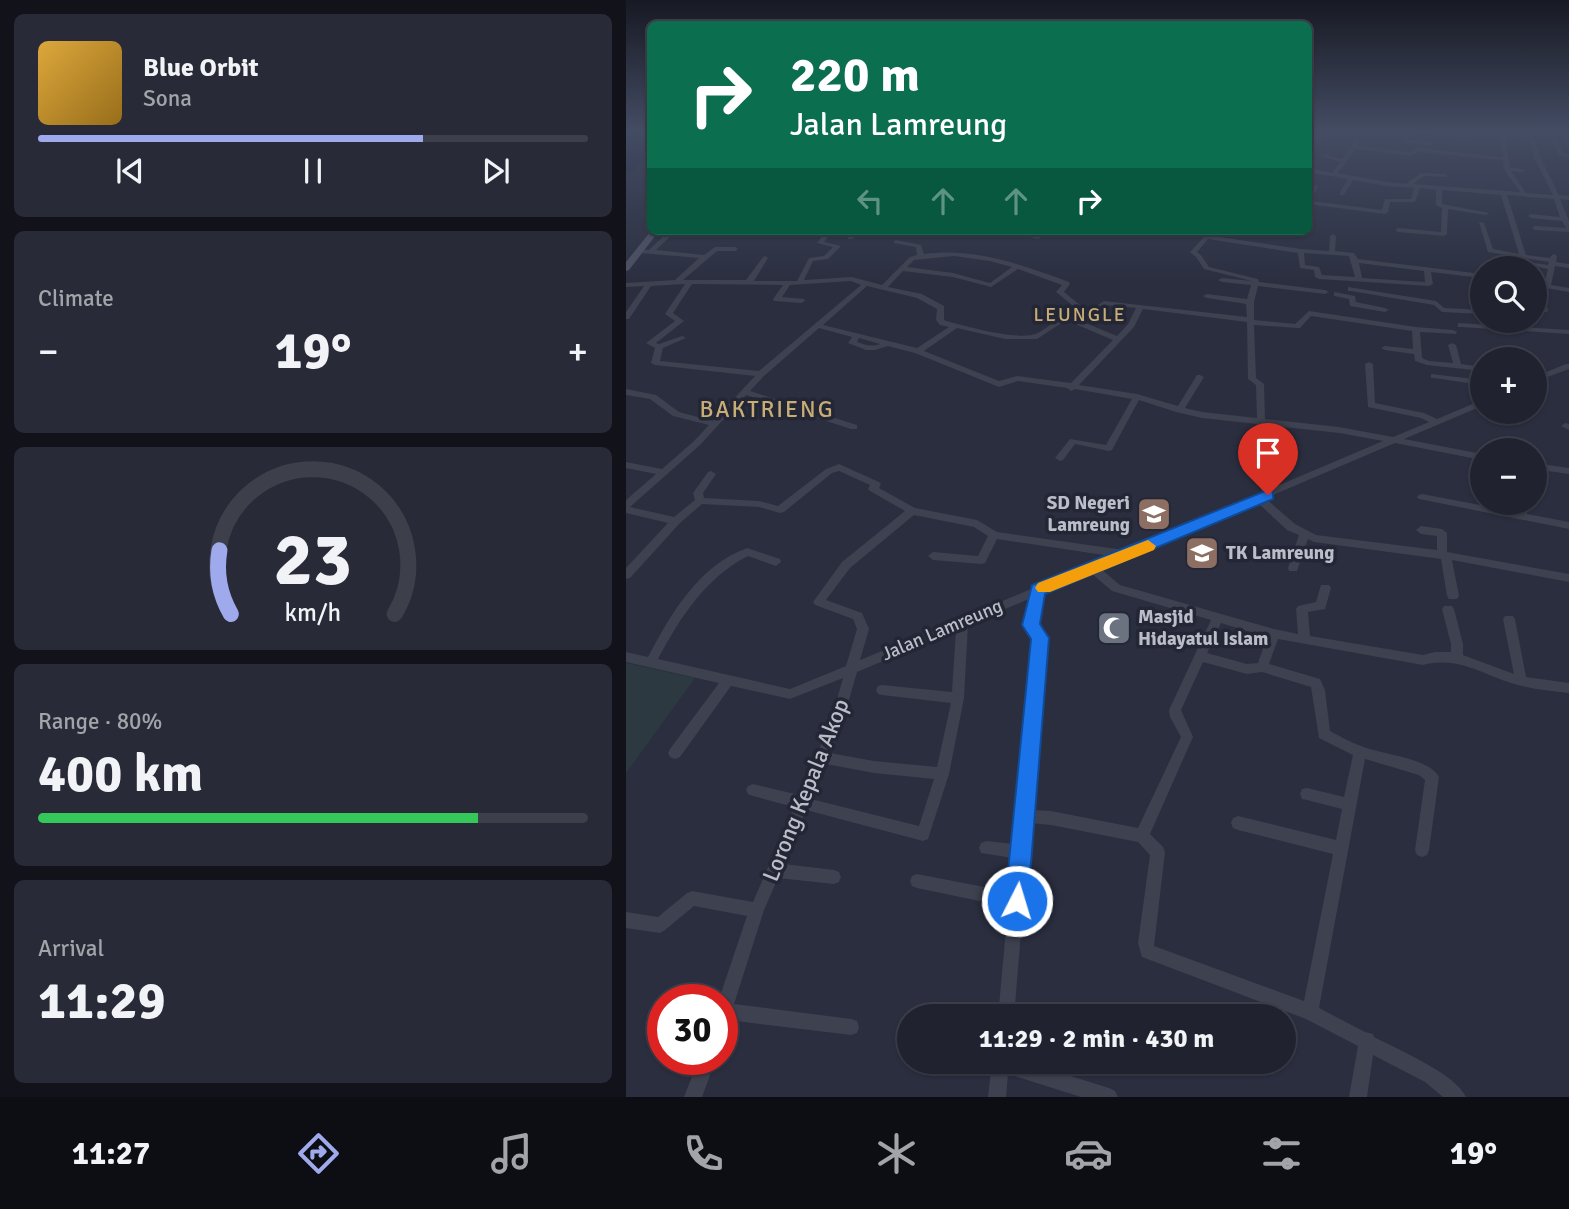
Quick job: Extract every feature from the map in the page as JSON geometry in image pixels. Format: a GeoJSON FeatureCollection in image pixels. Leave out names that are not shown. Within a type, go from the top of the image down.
{"type":"FeatureCollection","features":[{"type":"Feature","properties":{"kind":"street"},"geometry":{"type":"LineString","coordinates":[[1342,194],[1348,182]]}},
{"type":"Feature","properties":{"kind":"street"},"geometry":{"type":"LineString","coordinates":[[1381,182],[1569,198]]}},
{"type":"Feature","properties":{"kind":"street"},"geometry":{"type":"LineString","coordinates":[[1411,182],[1409,184],[1417,187]]}},
{"type":"Feature","properties":{"kind":"street"},"geometry":{"type":"LineString","coordinates":[[1516,182],[1524,194]]}},
{"type":"Feature","properties":{"kind":"street"},"geometry":{"type":"LineString","coordinates":[[1548,182],[1567,224]]}},
{"type":"Feature","properties":{"kind":"street"},"geometry":{"type":"LineString","coordinates":[[1312,203],[1385,212],[1387,200],[1413,201],[1417,187]]}},
{"type":"Feature","properties":{"kind":"street"},"geometry":{"type":"LineString","coordinates":[[1439,189],[1439,205],[1486,213]]}},
{"type":"Feature","properties":{"kind":"street"},"geometry":{"type":"LineString","coordinates":[[1503,193],[1523,255]]}},
{"type":"Feature","properties":{"kind":"street"},"geometry":{"type":"LineString","coordinates":[[1398,230],[1444,234],[1445,207]]}},
{"type":"Feature","properties":{"kind":"street"},"geometry":{"type":"LineString","coordinates":[[1531,216],[1567,224]]}},
{"type":"Feature","properties":{"kind":"street"},"geometry":{"type":"LineString","coordinates":[[1481,223],[1489,250],[1569,266]]}},
{"type":"Feature","properties":{"kind":"street"},"geometry":{"type":"LineString","coordinates":[[1535,228],[1567,224]]}},
{"type":"Feature","properties":{"kind":"street"},"geometry":{"type":"LineString","coordinates":[[626,268],[652,235]]}},
{"type":"Feature","properties":{"kind":"street"},"geometry":{"type":"LineString","coordinates":[[651,251],[669,235]]}},
{"type":"Feature","properties":{"kind":"street"},"geometry":{"type":"LineString","coordinates":[[800,281],[811,259],[826,258],[838,246],[820,243],[826,235]]}},
{"type":"Feature","properties":{"kind":"street"},"geometry":{"type":"LineString","coordinates":[[850,238],[855,235]]}},
{"type":"Feature","properties":{"kind":"street"},"geometry":{"type":"LineString","coordinates":[[1199,235],[1301,251],[1352,254],[1356,280],[1350,293],[1353,304],[1385,310]]}},
{"type":"Feature","properties":{"kind":"street"},"geometry":{"type":"LineString","coordinates":[[1234,239],[1237,235]]}},
{"type":"Feature","properties":{"kind":"street"},"geometry":{"type":"LineString","coordinates":[[1332,253],[1334,236]]}},
{"type":"Feature","properties":{"kind":"street"},"geometry":{"type":"LineString","coordinates":[[1206,237],[1193,252],[1199,256],[1206,268],[1254,278],[1255,285],[1250,302],[1252,379],[1260,384],[1264,422],[1264,497],[1291,527],[1304,535],[1444,555],[1569,578]]}},
{"type":"Feature","properties":{"kind":"street"},"geometry":{"type":"LineString","coordinates":[[896,242],[919,246],[921,256]]}},
{"type":"Feature","properties":{"kind":"street"},"geometry":{"type":"LineString","coordinates":[[677,282],[715,249],[734,250]]}},
{"type":"Feature","properties":{"kind":"street"},"geometry":{"type":"LineString","coordinates":[[640,251],[705,257]]}},
{"type":"Feature","properties":{"kind":"street"},"geometry":{"type":"LineString","coordinates":[[1301,251],[1302,267],[1317,268],[1318,277],[1429,284],[1427,269]]}},
{"type":"Feature","properties":{"kind":"street"},"geometry":{"type":"LineString","coordinates":[[626,285],[677,282],[788,283],[852,279],[925,299],[941,308],[941,321],[1005,337],[1037,337],[1065,317],[1076,305],[1060,292],[1066,284],[983,255],[912,258],[884,287]]}},
{"type":"Feature","properties":{"kind":"street"},"geometry":{"type":"LineString","coordinates":[[749,282],[765,258]]}},
{"type":"Feature","properties":{"kind":"street"},"geometry":{"type":"LineString","coordinates":[[1355,261],[1470,274]]}},
{"type":"Feature","properties":{"kind":"street"},"geometry":{"type":"LineString","coordinates":[[1547,262],[1553,262]]}},
{"type":"Feature","properties":{"kind":"street"},"geometry":{"type":"LineString","coordinates":[[1553,262],[1547,287],[1569,290]]}},
{"type":"Feature","properties":{"kind":"street"},"geometry":{"type":"LineString","coordinates":[[902,269],[953,275],[991,285],[1016,267]]}},
{"type":"Feature","properties":{"kind":"street"},"geometry":{"type":"LineString","coordinates":[[1222,280],[1325,292]]}},
{"type":"Feature","properties":{"kind":"street"},"geometry":{"type":"LineString","coordinates":[[788,283],[777,299],[801,302]]}},
{"type":"Feature","properties":{"kind":"street"},"geometry":{"type":"LineString","coordinates":[[626,317],[649,284]]}},
{"type":"Feature","properties":{"kind":"street"},"geometry":{"type":"LineString","coordinates":[[659,347],[650,342],[680,321],[669,314],[689,284]]}},
{"type":"Feature","properties":{"kind":"street"},"geometry":{"type":"LineString","coordinates":[[626,508],[716,424],[761,374],[866,284]]}},
{"type":"Feature","properties":{"kind":"street"},"geometry":{"type":"LineString","coordinates":[[1337,294],[1350,293],[1436,303],[1442,310],[1470,311]]}},
{"type":"Feature","properties":{"kind":"street"},"geometry":{"type":"LineString","coordinates":[[1207,296],[1250,302]]}},
{"type":"Feature","properties":{"kind":"street"},"geometry":{"type":"LineString","coordinates":[[1077,322],[1104,303],[1301,325],[1309,313],[1416,330],[1453,332]]}},
{"type":"Feature","properties":{"kind":"street"},"geometry":{"type":"LineString","coordinates":[[1072,387],[1131,325],[1140,308]]}},
{"type":"Feature","properties":{"kind":"street"},"geometry":{"type":"LineString","coordinates":[[1065,317],[1118,339]]}},
{"type":"Feature","properties":{"kind":"street"},"geometry":{"type":"LineString","coordinates":[[820,326],[918,351],[999,384],[1017,378],[1138,397],[1178,410],[1339,430],[1470,455]]}},
{"type":"Feature","properties":{"kind":"street"},"geometry":{"type":"LineString","coordinates":[[918,351],[955,326]]}},
{"type":"Feature","properties":{"kind":"street"},"geometry":{"type":"LineString","coordinates":[[1461,326],[1569,332]]}},
{"type":"Feature","properties":{"kind":"street"},"geometry":{"type":"LineString","coordinates":[[1416,330],[1417,352],[1423,362],[1470,368]]}},
{"type":"Feature","properties":{"kind":"street"},"geometry":{"type":"LineString","coordinates":[[659,347],[682,338]]}},
{"type":"Feature","properties":{"kind":"street"},"geometry":{"type":"LineString","coordinates":[[1452,345],[1458,367]]}},
{"type":"Feature","properties":{"kind":"street"},"geometry":{"type":"LineString","coordinates":[[659,347],[655,363],[761,374]]}},
{"type":"Feature","properties":{"kind":"street"},"geometry":{"type":"LineString","coordinates":[[1385,348],[1417,352]]}},
{"type":"Feature","properties":{"kind":"street"},"geometry":{"type":"LineString","coordinates":[[1369,364],[1371,405],[1423,416],[1437,422]]}},
{"type":"Feature","properties":{"kind":"street"},"geometry":{"type":"LineString","coordinates":[[1547,375],[1567,368]]}},
{"type":"Feature","properties":{"kind":"street"},"geometry":{"type":"LineString","coordinates":[[1434,376],[1470,381]]}},
{"type":"Feature","properties":{"kind":"street"},"geometry":{"type":"LineString","coordinates":[[1178,410],[1200,377]]}},
{"type":"Feature","properties":{"kind":"street"},"geometry":{"type":"LineString","coordinates":[[626,392],[653,397],[676,414],[716,424]]}},
{"type":"Feature","properties":{"kind":"street"},"geometry":{"type":"LineString","coordinates":[[746,392],[854,427]]}},
{"type":"Feature","properties":{"kind":"street"},"geometry":{"type":"LineString","coordinates":[[1060,458],[1073,441],[1109,447],[1138,397]]}},
{"type":"Feature","properties":{"kind":"street","name":"Jalan Lamreung"},"geometry":{"type":"LineString","coordinates":[[626,657],[790,694],[1127,555],[1470,408]]}},
{"type":"Feature","properties":{"kind":"street"},"geometry":{"type":"LineString","coordinates":[[626,465],[664,472]]}},
{"type":"Feature","properties":{"kind":"street"},"geometry":{"type":"LineString","coordinates":[[626,575],[676,521],[700,501],[758,504],[779,510],[839,467],[870,478],[876,484],[873,489],[912,511],[977,524],[994,535],[1127,555]]}},
{"type":"Feature","properties":{"kind":"street"},"geometry":{"type":"LineString","coordinates":[[1547,468],[1569,471]]}},
{"type":"Feature","properties":{"kind":"street"},"geometry":{"type":"LineString","coordinates":[[700,501],[698,493],[711,474]]}},
{"type":"Feature","properties":{"kind":"street"},"geometry":{"type":"LineString","coordinates":[[1422,497],[1569,526]]}},
{"type":"Feature","properties":{"kind":"street"},"geometry":{"type":"LineString","coordinates":[[626,508],[676,521]]}},
{"type":"Feature","properties":{"kind":"street","name":"Lorong Kepala Akop"},"geometry":{"type":"LineString","coordinates":[[733,984],[757,911],[836,724],[863,625],[858,616],[819,602],[846,565],[912,511]]}},
{"type":"Feature","properties":{"kind":"street"},"geometry":{"type":"LineString","coordinates":[[1421,530],[1442,533],[1453,596]]}},
{"type":"Feature","properties":{"kind":"street"},"geometry":{"type":"LineString","coordinates":[[933,555],[981,561],[994,535]]}},
{"type":"Feature","properties":{"kind":"street"},"geometry":{"type":"LineString","coordinates":[[1293,568],[1304,535]]}},
{"type":"Feature","properties":{"kind":"street"},"geometry":{"type":"LineString","coordinates":[[651,662],[682,610],[719,568],[747,552],[776,562]]}},
{"type":"Feature","properties":{"kind":"street"},"geometry":{"type":"LineString","coordinates":[[1093,568],[1116,588],[1274,634],[1304,637],[1423,660],[1436,656],[1457,657],[1521,680],[1569,688]]}},
{"type":"Feature","properties":{"kind":"street"},"geometry":{"type":"LineString","coordinates":[[1304,637],[1302,609],[1321,606],[1325,588]]}},
{"type":"Feature","properties":{"kind":"street"},"geometry":{"type":"LineString","coordinates":[[1007,1004],[1040,638],[1031,625],[1038,590]]}},
{"type":"Feature","properties":{"kind":"street"},"geometry":{"type":"LineString","coordinates":[[1448,609],[1457,644],[1457,657]]}},
{"type":"Feature","properties":{"kind":"street"},"geometry":{"type":"LineString","coordinates":[[1142,836],[1187,737],[1186,729],[1177,718],[1176,709],[1218,617]]}},
{"type":"Feature","properties":{"kind":"street"},"geometry":{"type":"LineString","coordinates":[[1509,619],[1521,680]]}},
{"type":"Feature","properties":{"kind":"street"},"geometry":{"type":"LineString","coordinates":[[753,790],[924,834],[942,774],[958,698],[962,621]]}},
{"type":"Feature","properties":{"kind":"street"},"geometry":{"type":"LineString","coordinates":[[1262,667],[1274,634]]}},
{"type":"Feature","properties":{"kind":"street"},"geometry":{"type":"LineString","coordinates":[[1202,657],[1247,669],[1262,667],[1316,683],[1324,734],[1360,752],[1423,770],[1432,776],[1422,850]]}},
{"type":"Feature","properties":{"kind":"street"},"geometry":{"type":"LineString","coordinates":[[675,753],[728,680]]}},
{"type":"Feature","properties":{"kind":"street"},"geometry":{"type":"LineString","coordinates":[[882,690],[958,698]]}},
{"type":"Feature","properties":{"kind":"street"},"geometry":{"type":"LineString","coordinates":[[1310,1012],[1360,752]]}},
{"type":"Feature","properties":{"kind":"street"},"geometry":{"type":"LineString","coordinates":[[822,757],[874,767],[942,774]]}},
{"type":"Feature","properties":{"kind":"street"},"geometry":{"type":"LineString","coordinates":[[1307,794],[1350,805]]}},
{"type":"Feature","properties":{"kind":"street"},"geometry":{"type":"LineString","coordinates":[[1025,816],[1051,818],[1142,836],[1158,852],[1146,943],[1148,950],[1310,1012],[1367,1040],[1430,1076],[1457,1097]]}},
{"type":"Feature","properties":{"kind":"street"},"geometry":{"type":"LineString","coordinates":[[1238,823],[1342,849]]}},
{"type":"Feature","properties":{"kind":"street"},"geometry":{"type":"LineString","coordinates":[[986,848],[1021,852]]}},
{"type":"Feature","properties":{"kind":"street"},"geometry":{"type":"LineString","coordinates":[[775,870],[834,877]]}},
{"type":"Feature","properties":{"kind":"street"},"geometry":{"type":"LineString","coordinates":[[917,881],[1017,901]]}},
{"type":"Feature","properties":{"kind":"street"},"geometry":{"type":"LineString","coordinates":[[626,920],[660,925],[692,898],[757,911]]}},
{"type":"Feature","properties":{"kind":"street"},"geometry":{"type":"LineString","coordinates":[[738,1015],[851,1027]]}},
{"type":"Feature","properties":{"kind":"street"},"geometry":{"type":"LineString","coordinates":[[1358,1097],[1367,1040]]}},
{"type":"Feature","properties":{"kind":"street"},"geometry":{"type":"LineString","coordinates":[[997,1097],[1000,1074]]}},
{"type":"Feature","properties":{"kind":"street"},"geometry":{"type":"LineString","coordinates":[[1036,1074],[1109,1097]]}},
{"type":"Feature","properties":{"kind":"street"},"geometry":{"type":"LineString","coordinates":[[693,1097],[701,1075]]}},
{"type":"Feature","properties":{"kind":"shaded area"},"geometry":{"type":"Polygon","coordinates":[[[626,663],[695,678],[626,773],[626,663]]]}},
{"type":"Feature","properties":{"kind":"slow traffic"},"geometry":{"type":"LineString","coordinates":[[1044,588],[1148,546]]}},
{"type":"Feature","properties":{"kind":"place","name":"SD Negeri Lamreung"},"geometry":{"type":"Point","coordinates":[1154,514]}},
{"type":"Feature","properties":{"kind":"place","name":"TK Lamreung"},"geometry":{"type":"Point","coordinates":[1202,553]}},
{"type":"Feature","properties":{"kind":"place","name":"Masjid Hidayatul Islam"},"geometry":{"type":"Point","coordinates":[1114,628]}},
{"type":"Feature","properties":{"kind":"district","name":"LEUNGLE"},"geometry":{"type":"Point","coordinates":[1080,315]}},
{"type":"Feature","properties":{"kind":"district","name":"BAKTRIENG"},"geometry":{"type":"Point","coordinates":[767,409]}},
{"type":"Feature","properties":{"kind":"route"},"geometry":{"type":"LineString","coordinates":[[1017,901],[1040,638],[1031,625],[1038,590],[1268,495]]}}]}
